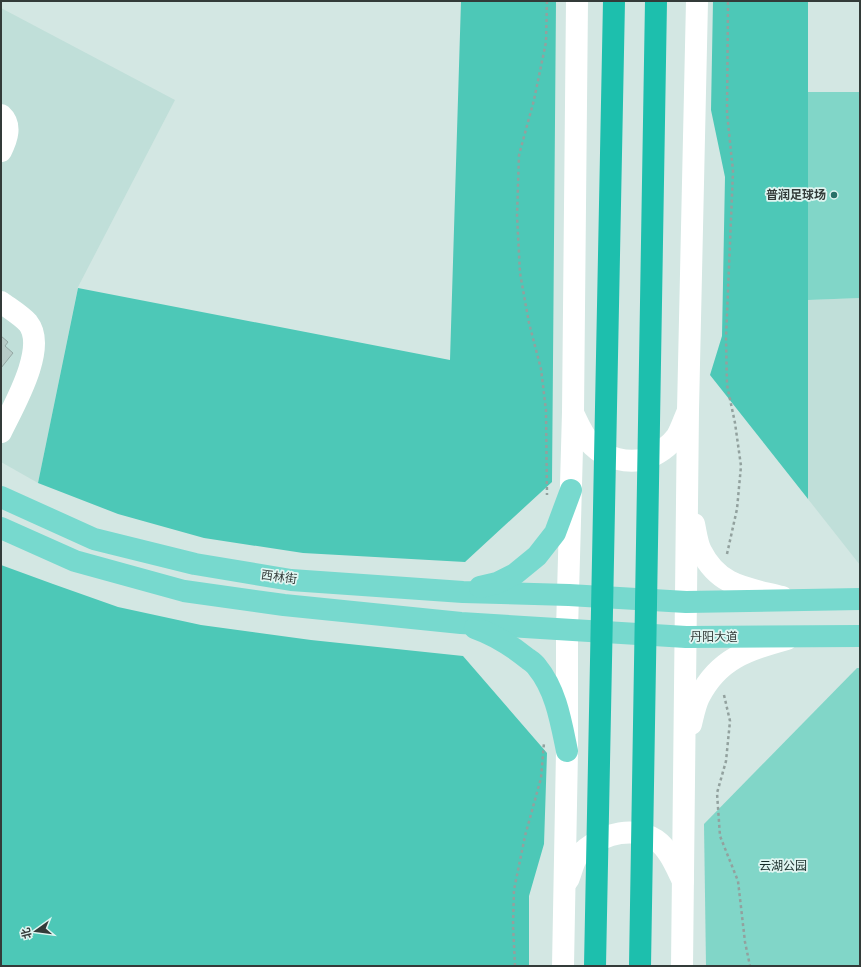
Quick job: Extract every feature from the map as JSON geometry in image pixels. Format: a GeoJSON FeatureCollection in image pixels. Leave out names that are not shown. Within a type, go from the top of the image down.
{"type":"FeatureCollection","features":[{"type":"Feature","properties":{"kind":"highway"},"geometry":{"type":"LineString","coordinates":[[595,966],[614,1]]}},
{"type":"Feature","properties":{"kind":"highway"},"geometry":{"type":"LineString","coordinates":[[640,966],[656,1]]}},
{"type":"Feature","properties":{"kind":"main road"},"geometry":{"type":"LineString","coordinates":[[463,592],[497,583],[515,574],[537,556],[555,533],[571,490]]}},
{"type":"Feature","properties":{"kind":"main road","name":"西林街"},"geometry":{"type":"LineString","coordinates":[[1,497],[94,539],[195,564],[291,580],[463,592],[569,594]]}},
{"type":"Feature","properties":{"kind":"main road"},"geometry":{"type":"LineString","coordinates":[[1,528],[75,561],[184,591],[284,605],[461,623],[567,630]]}},
{"type":"Feature","properties":{"kind":"main road"},"geometry":{"type":"LineString","coordinates":[[569,594],[686,602],[860,599]]}},
{"type":"Feature","properties":{"kind":"main road"},"geometry":{"type":"LineString","coordinates":[[461,623],[487,632],[515,648],[537,666],[550,689],[559,714],[567,751]]}},
{"type":"Feature","properties":{"kind":"main road","name":"丹阳大道"},"geometry":{"type":"LineString","coordinates":[[567,630],[686,637],[860,636]]}},
{"type":"Feature","properties":{"kind":"street"},"geometry":{"type":"LineString","coordinates":[[563,966],[567,751],[567,630],[573,412],[577,1]]}},
{"type":"Feature","properties":{"kind":"street"},"geometry":{"type":"LineString","coordinates":[[682,966],[688,410],[697,1]]}},
{"type":"Feature","properties":{"kind":"street"},"geometry":{"type":"LineString","coordinates":[[1,115],[8,126],[7,137],[1,151]]}},
{"type":"Feature","properties":{"kind":"street"},"geometry":{"type":"LineString","coordinates":[[1,302],[28,323],[33,333],[35,347],[28,375],[1,432]]}},
{"type":"Feature","properties":{"kind":"street"},"geometry":{"type":"LineString","coordinates":[[573,412],[582,432],[593,446],[610,458],[630,460],[644,459],[664,449],[677,436],[688,410]]}},
{"type":"Feature","properties":{"kind":"street"},"geometry":{"type":"LineString","coordinates":[[688,482],[694,523],[701,550],[715,572],[733,584],[795,600]]}},
{"type":"Feature","properties":{"kind":"street"},"geometry":{"type":"LineString","coordinates":[[684,748],[698,698],[714,675],[728,661],[746,652],[799,636]]}},
{"type":"Feature","properties":{"kind":"street"},"geometry":{"type":"LineString","coordinates":[[565,886],[577,856],[592,844],[609,836],[626,832],[638,832],[656,840],[671,856],[684,884]]}},
{"type":"Feature","properties":{"kind":"path"},"geometry":{"type":"LineString","coordinates":[[547,1],[546,42],[534,100],[519,154],[517,216],[520,272],[529,323],[541,369],[546,410],[547,502]]}},
{"type":"Feature","properties":{"kind":"path"},"geometry":{"type":"LineString","coordinates":[[715,572],[726,561],[737,509],[741,466],[735,423],[727,385],[726,353],[733,171],[727,113],[728,1]]}},
{"type":"Feature","properties":{"kind":"path"},"geometry":{"type":"LineString","coordinates":[[714,675],[723,692],[730,721],[726,761],[717,793],[720,836],[738,881],[745,942],[750,966]]}},
{"type":"Feature","properties":{"kind":"path"},"geometry":{"type":"LineString","coordinates":[[515,966],[513,925],[514,890],[525,836],[541,778],[545,738]]}},
{"type":"Feature","properties":{"kind":"shaded area"},"geometry":{"type":"Polygon","coordinates":[[[1,8],[175,100],[78,287],[38,483],[1,462],[1,8]]]}},
{"type":"Feature","properties":{"kind":"shaded area"},"geometry":{"type":"Polygon","coordinates":[[[860,298],[860,565],[808,499],[808,300],[860,298]]]}},
{"type":"Feature","properties":{"kind":"green space"},"geometry":{"type":"Polygon","coordinates":[[[461,1],[556,1],[552,482],[465,562],[303,553],[204,538],[118,514],[38,483],[78,288],[450,360],[461,1]]]}},
{"type":"Feature","properties":{"kind":"green space"},"geometry":{"type":"Polygon","coordinates":[[[713,1],[808,1],[808,499],[710,375],[722,336],[725,177],[711,110],[713,1]]]}},
{"type":"Feature","properties":{"kind":"green space","name":"普润足球场"},"geometry":{"type":"Polygon","coordinates":[[[808,92],[860,92],[860,298],[808,300],[808,92]]]}},
{"type":"Feature","properties":{"kind":"green space"},"geometry":{"type":"Polygon","coordinates":[[[1,565],[118,607],[201,625],[311,640],[463,656],[547,753],[544,844],[529,896],[529,966],[1,966],[1,565]]]}},
{"type":"Feature","properties":{"kind":"green space","name":"云湖公园"},"geometry":{"type":"Polygon","coordinates":[[[857,668],[860,668],[860,966],[706,966],[704,824],[857,668]]]}},
{"type":"Feature","properties":{"kind":"building"},"geometry":{"type":"Polygon","coordinates":[[[1,336],[8,342],[5,346],[13,353],[1,368],[1,336]]]}},
{"type":"Feature","properties":{"kind":"place","name":"普润足球场"},"geometry":{"type":"Point","coordinates":[834,195]}}]}
